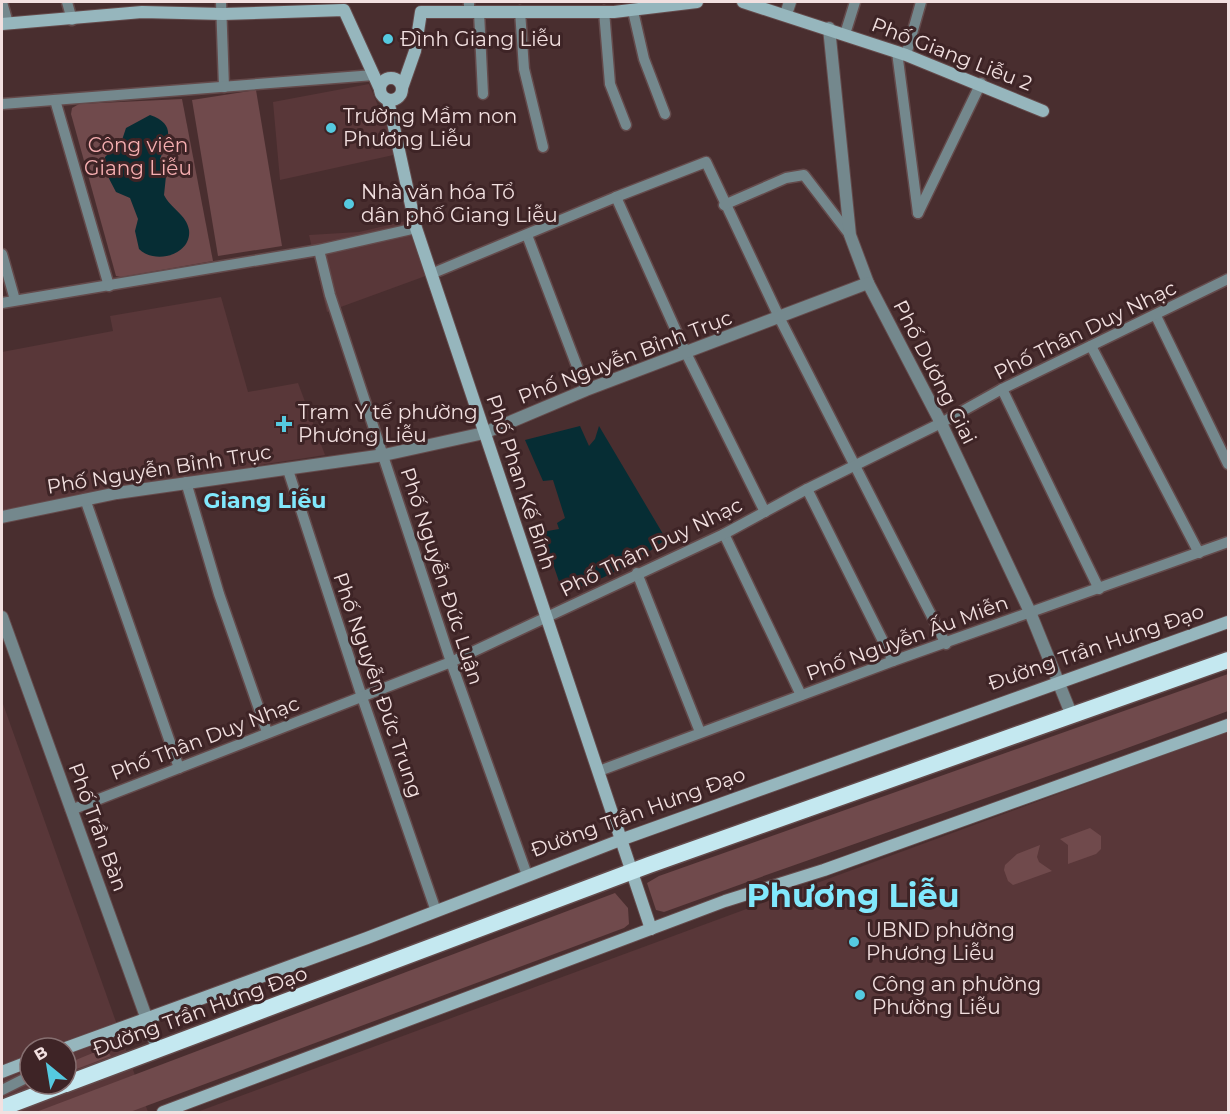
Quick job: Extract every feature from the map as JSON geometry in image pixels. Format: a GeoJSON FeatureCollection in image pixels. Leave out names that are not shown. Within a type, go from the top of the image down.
{"type":"FeatureCollection","features":[{"type":"Feature","properties":{"kind":"highway","name":"Đường Trần Hưng Đạo"},"geometry":{"type":"LineString","coordinates":[[78,1080],[631,872],[1228,660]]}},
{"type":"Feature","properties":{"kind":"highway","name":"Đường Trần Hưng Đạo"},"geometry":{"type":"LineString","coordinates":[[2,1108],[34,1096]]}},
{"type":"Feature","properties":{"kind":"main road"},"geometry":{"type":"LineString","coordinates":[[5,24],[72,20],[141,7],[343,6],[382,96],[388,100],[399,97],[414,51],[421,7],[520,11],[555,6],[633,11],[675,2],[697,2]]}},
{"type":"Feature","properties":{"kind":"main road","name":"Phố Giang Liễu 2"},"geometry":{"type":"LineString","coordinates":[[743,2],[788,8],[830,28],[981,83],[1043,111]]}},
{"type":"Feature","properties":{"kind":"main road"},"geometry":{"type":"LineString","coordinates":[[380,89],[382,82],[391,78],[397,80],[402,87]]}},
{"type":"Feature","properties":{"kind":"main road","name":"Phố Phan Kế Bính"},"geometry":{"type":"LineString","coordinates":[[388,100],[416,228],[430,274],[623,839],[631,872],[651,929]]}},
{"type":"Feature","properties":{"kind":"main road","name":"Đường Trần Hưng Đạo"},"geometry":{"type":"LineString","coordinates":[[78,1044],[147,1020],[623,839],[1228,622]]}},
{"type":"Feature","properties":{"kind":"main road"},"geometry":{"type":"LineString","coordinates":[[171,1111],[725,901],[824,870],[1228,725]]}},
{"type":"Feature","properties":{"kind":"main road"},"geometry":{"type":"LineString","coordinates":[[2,1072],[18,1066]]}},
{"type":"Feature","properties":{"kind":"street"},"geometry":{"type":"LineString","coordinates":[[2,2],[5,24]]}},
{"type":"Feature","properties":{"kind":"street"},"geometry":{"type":"LineString","coordinates":[[67,2],[72,20]]}},
{"type":"Feature","properties":{"kind":"street"},"geometry":{"type":"LineString","coordinates":[[845,34],[855,2]]}},
{"type":"Feature","properties":{"kind":"street"},"geometry":{"type":"LineString","coordinates":[[921,2],[901,53],[918,213],[981,83]]}},
{"type":"Feature","properties":{"kind":"street"},"geometry":{"type":"LineString","coordinates":[[222,8],[224,87]]}},
{"type":"Feature","properties":{"kind":"street"},"geometry":{"type":"LineString","coordinates":[[472,8],[483,94]]}},
{"type":"Feature","properties":{"kind":"street"},"geometry":{"type":"LineString","coordinates":[[611,8],[610,84],[626,125]]}},
{"type":"Feature","properties":{"kind":"street"},"geometry":{"type":"LineString","coordinates":[[520,11],[524,69],[543,147]]}},
{"type":"Feature","properties":{"kind":"street"},"geometry":{"type":"LineString","coordinates":[[633,11],[644,59],[665,114]]}},
{"type":"Feature","properties":{"kind":"street","name":"Phố Dương Giai"},"geometry":{"type":"LineString","coordinates":[[830,28],[850,235],[868,284],[941,423],[1030,612],[1060,681],[1072,716]]}},
{"type":"Feature","properties":{"kind":"street"},"geometry":{"type":"LineString","coordinates":[[2,104],[374,75]]}},
{"type":"Feature","properties":{"kind":"street"},"geometry":{"type":"LineString","coordinates":[[55,100],[109,286]]}},
{"type":"Feature","properties":{"kind":"street"},"geometry":{"type":"LineString","coordinates":[[430,274],[706,162],[780,319],[946,644]]}},
{"type":"Feature","properties":{"kind":"street"},"geometry":{"type":"LineString","coordinates":[[724,204],[786,178],[804,176],[850,235]]}},
{"type":"Feature","properties":{"kind":"street"},"geometry":{"type":"LineString","coordinates":[[616,197],[686,353],[765,512]]}},
{"type":"Feature","properties":{"kind":"street"},"geometry":{"type":"LineString","coordinates":[[2,303],[319,250],[416,228]]}},
{"type":"Feature","properties":{"kind":"street"},"geometry":{"type":"LineString","coordinates":[[526,235],[586,390]]}},
{"type":"Feature","properties":{"kind":"street","name":"Phố Nguyễn Đức Luận"},"geometry":{"type":"LineString","coordinates":[[319,250],[330,295],[451,662],[527,875]]}},
{"type":"Feature","properties":{"kind":"street"},"geometry":{"type":"LineString","coordinates":[[2,254],[15,300]]}},
{"type":"Feature","properties":{"kind":"street","name":"Phố Thân Duy Nhạc"},"geometry":{"type":"LineString","coordinates":[[71,810],[451,662],[724,534],[807,489],[941,423],[1002,389],[1228,279]]}},
{"type":"Feature","properties":{"kind":"street","name":"Phố Nguyễn Bỉnh Trục"},"geometry":{"type":"LineString","coordinates":[[2,517],[85,499],[186,482],[267,470],[288,470],[384,455],[484,433],[586,390],[868,284]]}},
{"type":"Feature","properties":{"kind":"street"},"geometry":{"type":"LineString","coordinates":[[1156,316],[1228,464]]}},
{"type":"Feature","properties":{"kind":"street"},"geometry":{"type":"LineString","coordinates":[[1091,346],[1199,553]]}},
{"type":"Feature","properties":{"kind":"street"},"geometry":{"type":"LineString","coordinates":[[1002,389],[1099,589]]}},
{"type":"Feature","properties":{"kind":"street","name":"Phố Nguyễn Đức Trung"},"geometry":{"type":"LineString","coordinates":[[288,470],[362,697],[436,911]]}},
{"type":"Feature","properties":{"kind":"street"},"geometry":{"type":"LineString","coordinates":[[186,482],[219,594],[267,732]]}},
{"type":"Feature","properties":{"kind":"street"},"geometry":{"type":"LineString","coordinates":[[807,489],[893,661]]}},
{"type":"Feature","properties":{"kind":"street"},"geometry":{"type":"LineString","coordinates":[[85,499],[179,768]]}},
{"type":"Feature","properties":{"kind":"street"},"geometry":{"type":"LineString","coordinates":[[724,534],[801,695]]}},
{"type":"Feature","properties":{"kind":"street","name":"Phố Nguyễn Ấu Miễn"},"geometry":{"type":"LineString","coordinates":[[599,771],[893,661],[1228,542]]}},
{"type":"Feature","properties":{"kind":"street"},"geometry":{"type":"LineString","coordinates":[[637,573],[700,732]]}},
{"type":"Feature","properties":{"kind":"street","name":"Phố Trần Bàn"},"geometry":{"type":"LineString","coordinates":[[2,617],[159,1050]]}},
{"type":"Feature","properties":{"kind":"street"},"geometry":{"type":"LineString","coordinates":[[2,1090],[18,1082]]}},
{"type":"Feature","properties":{"kind":"shaded area","name":"Trường Mầm non Phương Liễu"},"geometry":{"type":"Polygon","coordinates":[[[369,84],[398,154],[280,180],[273,102],[369,84]]]}},
{"type":"Feature","properties":{"kind":"shaded area"},"geometry":{"type":"Polygon","coordinates":[[[414,219],[431,274],[327,312],[309,235],[359,232],[414,219]]]}},
{"type":"Feature","properties":{"kind":"shaded area"},"geometry":{"type":"Polygon","coordinates":[[[221,297],[248,392],[298,383],[325,455],[266,464],[186,482],[2,517],[2,352],[113,331],[110,316],[221,297]]]}},
{"type":"Feature","properties":{"kind":"shaded area"},"geometry":{"type":"Polygon","coordinates":[[[2,701],[148,1112],[2,1112],[2,701]]]}},
{"type":"Feature","properties":{"kind":"shaded area"},"geometry":{"type":"Polygon","coordinates":[[[1228,732],[1228,1112],[197,1112],[1120,771],[1228,732]]]}},
{"type":"Feature","properties":{"kind":"green space"},"geometry":{"type":"Polygon","coordinates":[[[256,90],[282,246],[218,256],[192,100],[256,90]]]}},
{"type":"Feature","properties":{"kind":"green space","name":"Công viên Giang Liễu"},"geometry":{"type":"Polygon","coordinates":[[[182,99],[213,261],[116,276],[71,114],[72,108],[79,104],[182,99]]]}},
{"type":"Feature","properties":{"kind":"green space"},"geometry":{"type":"Polygon","coordinates":[[[1228,674],[1228,711],[664,912],[656,910],[647,883],[659,876],[1228,674]]]}},
{"type":"Feature","properties":{"kind":"green space"},"geometry":{"type":"Polygon","coordinates":[[[1090,828],[1101,836],[1101,849],[1096,854],[1068,864],[1068,845],[1060,839],[1090,828]]]}},
{"type":"Feature","properties":{"kind":"green space"},"geometry":{"type":"Polygon","coordinates":[[[1040,845],[1037,857],[1039,862],[1052,871],[1013,885],[1008,881],[1004,870],[1005,865],[1017,854],[1040,845]]]}},
{"type":"Feature","properties":{"kind":"green space"},"geometry":{"type":"Polygon","coordinates":[[[615,893],[628,908],[629,924],[624,928],[130,1112],[36,1112],[615,893]]]}},
{"type":"Feature","properties":{"kind":"green space"},"geometry":{"type":"Polygon","coordinates":[[[100,1050],[108,1052],[111,1056],[78,1068],[78,1059],[100,1050]]]}},
{"type":"Feature","properties":{"kind":"water"},"geometry":{"type":"Polygon","coordinates":[[[150,115],[164,123],[168,133],[160,159],[166,176],[164,195],[185,220],[189,230],[185,246],[163,257],[146,254],[139,249],[135,231],[138,219],[130,198],[116,192],[104,169],[105,157],[122,140],[126,128],[150,115]]]}},
{"type":"Feature","properties":{"kind":"water"},"geometry":{"type":"Polygon","coordinates":[[[580,426],[589,446],[595,439],[599,426],[666,539],[617,571],[563,593],[542,532],[559,529],[557,523],[565,518],[553,480],[543,481],[525,440],[580,426]]]}},
{"type":"Feature","properties":{"kind":"place","name":"Đình Giang Liễu"},"geometry":{"type":"Point","coordinates":[388,39]}},
{"type":"Feature","properties":{"kind":"place","name":"Trường Mầm non Phương Liễu"},"geometry":{"type":"Point","coordinates":[331,128]}},
{"type":"Feature","properties":{"kind":"place","name":"Nhà văn hóa Tổ dân phố Giang Liễu"},"geometry":{"type":"Point","coordinates":[349,204]}},
{"type":"Feature","properties":{"kind":"place","name":"Trạm Y tế phường Phương Liễu"},"geometry":{"type":"Point","coordinates":[284,424]}},
{"type":"Feature","properties":{"kind":"place","name":"UBND phường Phương Liễu"},"geometry":{"type":"Point","coordinates":[854,942]}},
{"type":"Feature","properties":{"kind":"place","name":"Công an phường Phường Liễu"},"geometry":{"type":"Point","coordinates":[860,995]}},
{"type":"Feature","properties":{"kind":"district","name":"Giang Liễu"},"geometry":{"type":"Point","coordinates":[265,500]}},
{"type":"Feature","properties":{"kind":"district","name":"Phương Liễu"},"geometry":{"type":"Point","coordinates":[853,896]}}]}
